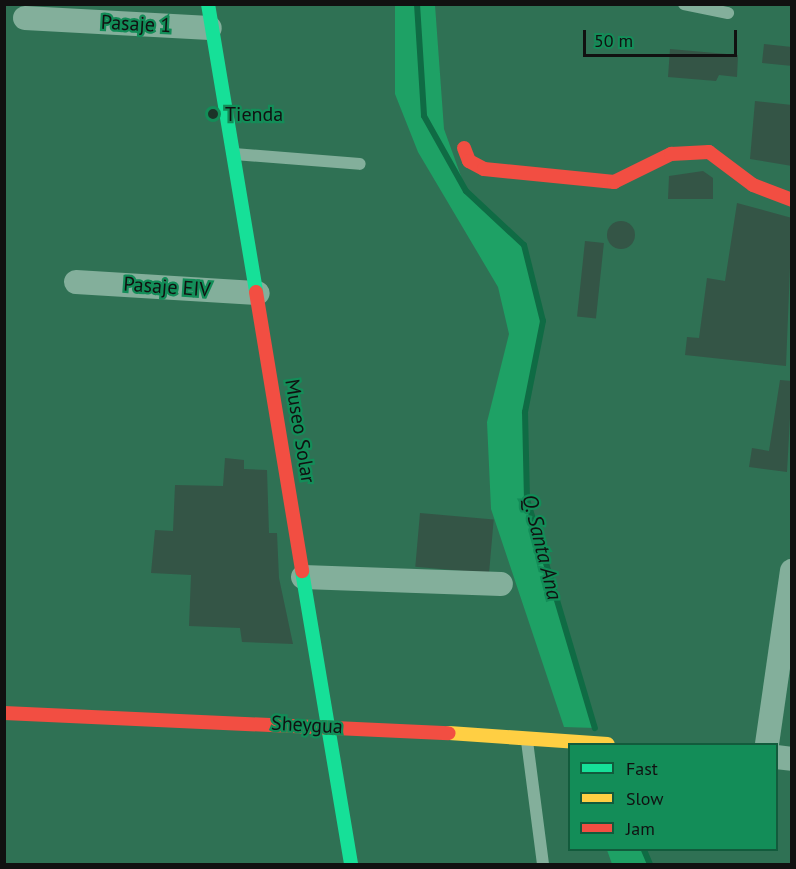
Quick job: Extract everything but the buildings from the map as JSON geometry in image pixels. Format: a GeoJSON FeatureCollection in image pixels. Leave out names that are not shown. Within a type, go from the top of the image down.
{"type":"FeatureCollection","features":[{"type":"Feature","properties":{"kind":"street","name":"Pasaje 1"},"geometry":{"type":"LineString","coordinates":[[25,18],[209,16]]}},
{"type":"Feature","properties":{"kind":"street","name":"Museo Solar"},"geometry":{"type":"LineString","coordinates":[[209,16],[258,293],[351,864]]}},
{"type":"Feature","properties":{"kind":"street"},"geometry":{"type":"LineString","coordinates":[[464,148],[469,161],[484,169],[614,182],[671,154],[709,152],[753,185],[792,200]]}},
{"type":"Feature","properties":{"kind":"street","name":"Pasaje EIV"},"geometry":{"type":"LineString","coordinates":[[76,282],[258,293]]}},
{"type":"Feature","properties":{"kind":"street"},"geometry":{"type":"LineString","coordinates":[[766,743],[792,571]]}},
{"type":"Feature","properties":{"kind":"street"},"geometry":{"type":"LineString","coordinates":[[303,577],[501,584]]}},
{"type":"Feature","properties":{"kind":"street","name":"Sheygua"},"geometry":{"type":"LineString","coordinates":[[4,713],[328,726],[592,743]]}},
{"type":"Feature","properties":{"kind":"lane"},"geometry":{"type":"LineString","coordinates":[[684,4],[728,13]]}},
{"type":"Feature","properties":{"kind":"lane"},"geometry":{"type":"LineString","coordinates":[[233,153],[360,164]]}},
{"type":"Feature","properties":{"kind":"lane"},"geometry":{"type":"LineString","coordinates":[[527,739],[543,864]]}},
{"type":"Feature","properties":{"kind":"green space"},"geometry":{"type":"Polygon","coordinates":[[[395,5],[435,5],[444,129],[466,190],[524,245],[543,321],[525,412],[527,499],[595,728],[564,727],[491,509],[487,422],[509,334],[498,287],[418,152],[395,94],[395,5]]]}},
{"type":"Feature","properties":{"kind":"green space"},"geometry":{"type":"Polygon","coordinates":[[[607,851],[642,851],[647,864],[612,864],[607,851]]]}},
{"type":"Feature","properties":{"kind":"waterway","name":"Q. Santa Ana"},"geometry":{"type":"LineString","coordinates":[[417,4],[424,116],[466,191],[524,245],[543,321],[525,412],[527,499],[595,728]]}},
{"type":"Feature","properties":{"kind":"waterway","name":"Q. Santa Ana"},"geometry":{"type":"LineString","coordinates":[[644,851],[650,864]]}},
{"type":"Feature","properties":{"kind":"traffic: fast"},"geometry":{"type":"LineString","coordinates":[[208,4],[256,292]]}},
{"type":"Feature","properties":{"kind":"traffic: fast"},"geometry":{"type":"LineString","coordinates":[[302,571],[351,864]]}},
{"type":"Feature","properties":{"kind":"traffic: slow"},"geometry":{"type":"LineString","coordinates":[[449,733],[594,743]]}},
{"type":"Feature","properties":{"kind":"traffic: jam"},"geometry":{"type":"LineString","coordinates":[[464,148],[469,161],[484,169],[614,182],[671,154],[709,152],[753,185],[792,200]]}},
{"type":"Feature","properties":{"kind":"traffic: jam"},"geometry":{"type":"LineString","coordinates":[[256,292],[302,571]]}},
{"type":"Feature","properties":{"kind":"traffic: jam"},"geometry":{"type":"LineString","coordinates":[[4,713],[449,733]]}},
{"type":"Feature","properties":{"kind":"place","name":"Tienda"},"geometry":{"type":"Point","coordinates":[213,114]}}]}
